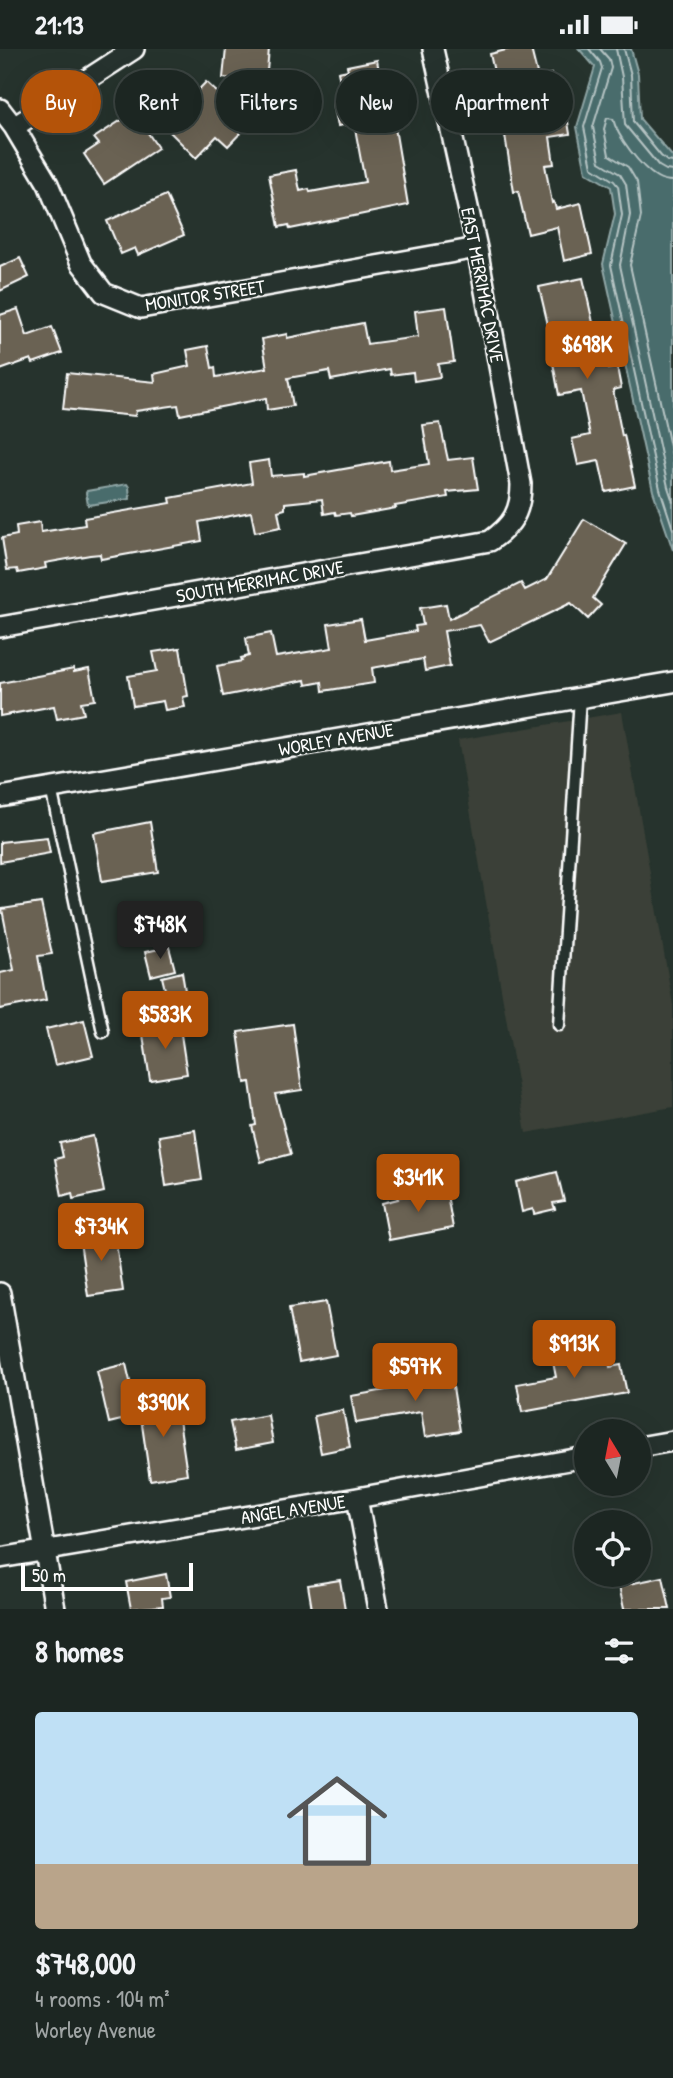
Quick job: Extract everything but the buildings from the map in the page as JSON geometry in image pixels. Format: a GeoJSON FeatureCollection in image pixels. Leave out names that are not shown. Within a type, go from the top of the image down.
{"type":"FeatureCollection","features":[{"type":"Feature","properties":{"kind":"street"},"geometry":{"type":"LineString","coordinates":[[14,127],[134,49]]}},
{"type":"Feature","properties":{"kind":"street","name":"EAST MERRIMAC DRIVE"},"geometry":{"type":"LineString","coordinates":[[433,49],[477,248],[521,484],[521,503],[512,520]]}},
{"type":"Feature","properties":{"kind":"street","name":"MONITOR STREET"},"geometry":{"type":"LineString","coordinates":[[0,109],[48,184],[81,263],[104,293],[141,308],[477,248]]}},
{"type":"Feature","properties":{"kind":"street","name":"SOUTH MERRIMAC DRIVE"},"geometry":{"type":"LineString","coordinates":[[0,627],[490,541],[503,532],[512,520]]}},
{"type":"Feature","properties":{"kind":"street","name":"WORLEY AVENUE"},"geometry":{"type":"LineString","coordinates":[[0,797],[673,681]]}},
{"type":"Feature","properties":{"kind":"street"},"geometry":{"type":"LineString","coordinates":[[0,1293],[55,1609]]}},
{"type":"Feature","properties":{"kind":"street"},"geometry":{"type":"LineString","coordinates":[[651,1445],[673,1441]]}},
{"type":"Feature","properties":{"kind":"street","name":"ANGEL AVENUE"},"geometry":{"type":"LineString","coordinates":[[0,1558],[357,1499],[574,1459]]}},
{"type":"Feature","properties":{"kind":"street"},"geometry":{"type":"LineString","coordinates":[[357,1499],[378,1609]]}},
{"type":"Feature","properties":{"kind":"lane"},"geometry":{"type":"LineString","coordinates":[[559,1025],[580,697]]}},
{"type":"Feature","properties":{"kind":"lane"},"geometry":{"type":"LineString","coordinates":[[51,788],[103,1032]]}},
{"type":"Feature","properties":{"kind":"shaded area"},"geometry":{"type":"Polygon","coordinates":[[[622,712],[673,1005],[673,1107],[526,1133],[458,740],[622,712]]]}},
{"type":"Feature","properties":{"kind":"water"},"geometry":{"type":"Polygon","coordinates":[[[579,49],[631,49],[638,74],[640,119],[673,157],[673,550],[653,491],[603,264],[615,214],[611,187],[586,172],[577,127],[595,67],[579,49]]]}},
{"type":"Feature","properties":{"kind":"water"},"geometry":{"type":"Polygon","coordinates":[[[127,484],[130,499],[88,505],[87,491],[127,484]]]}}]}
